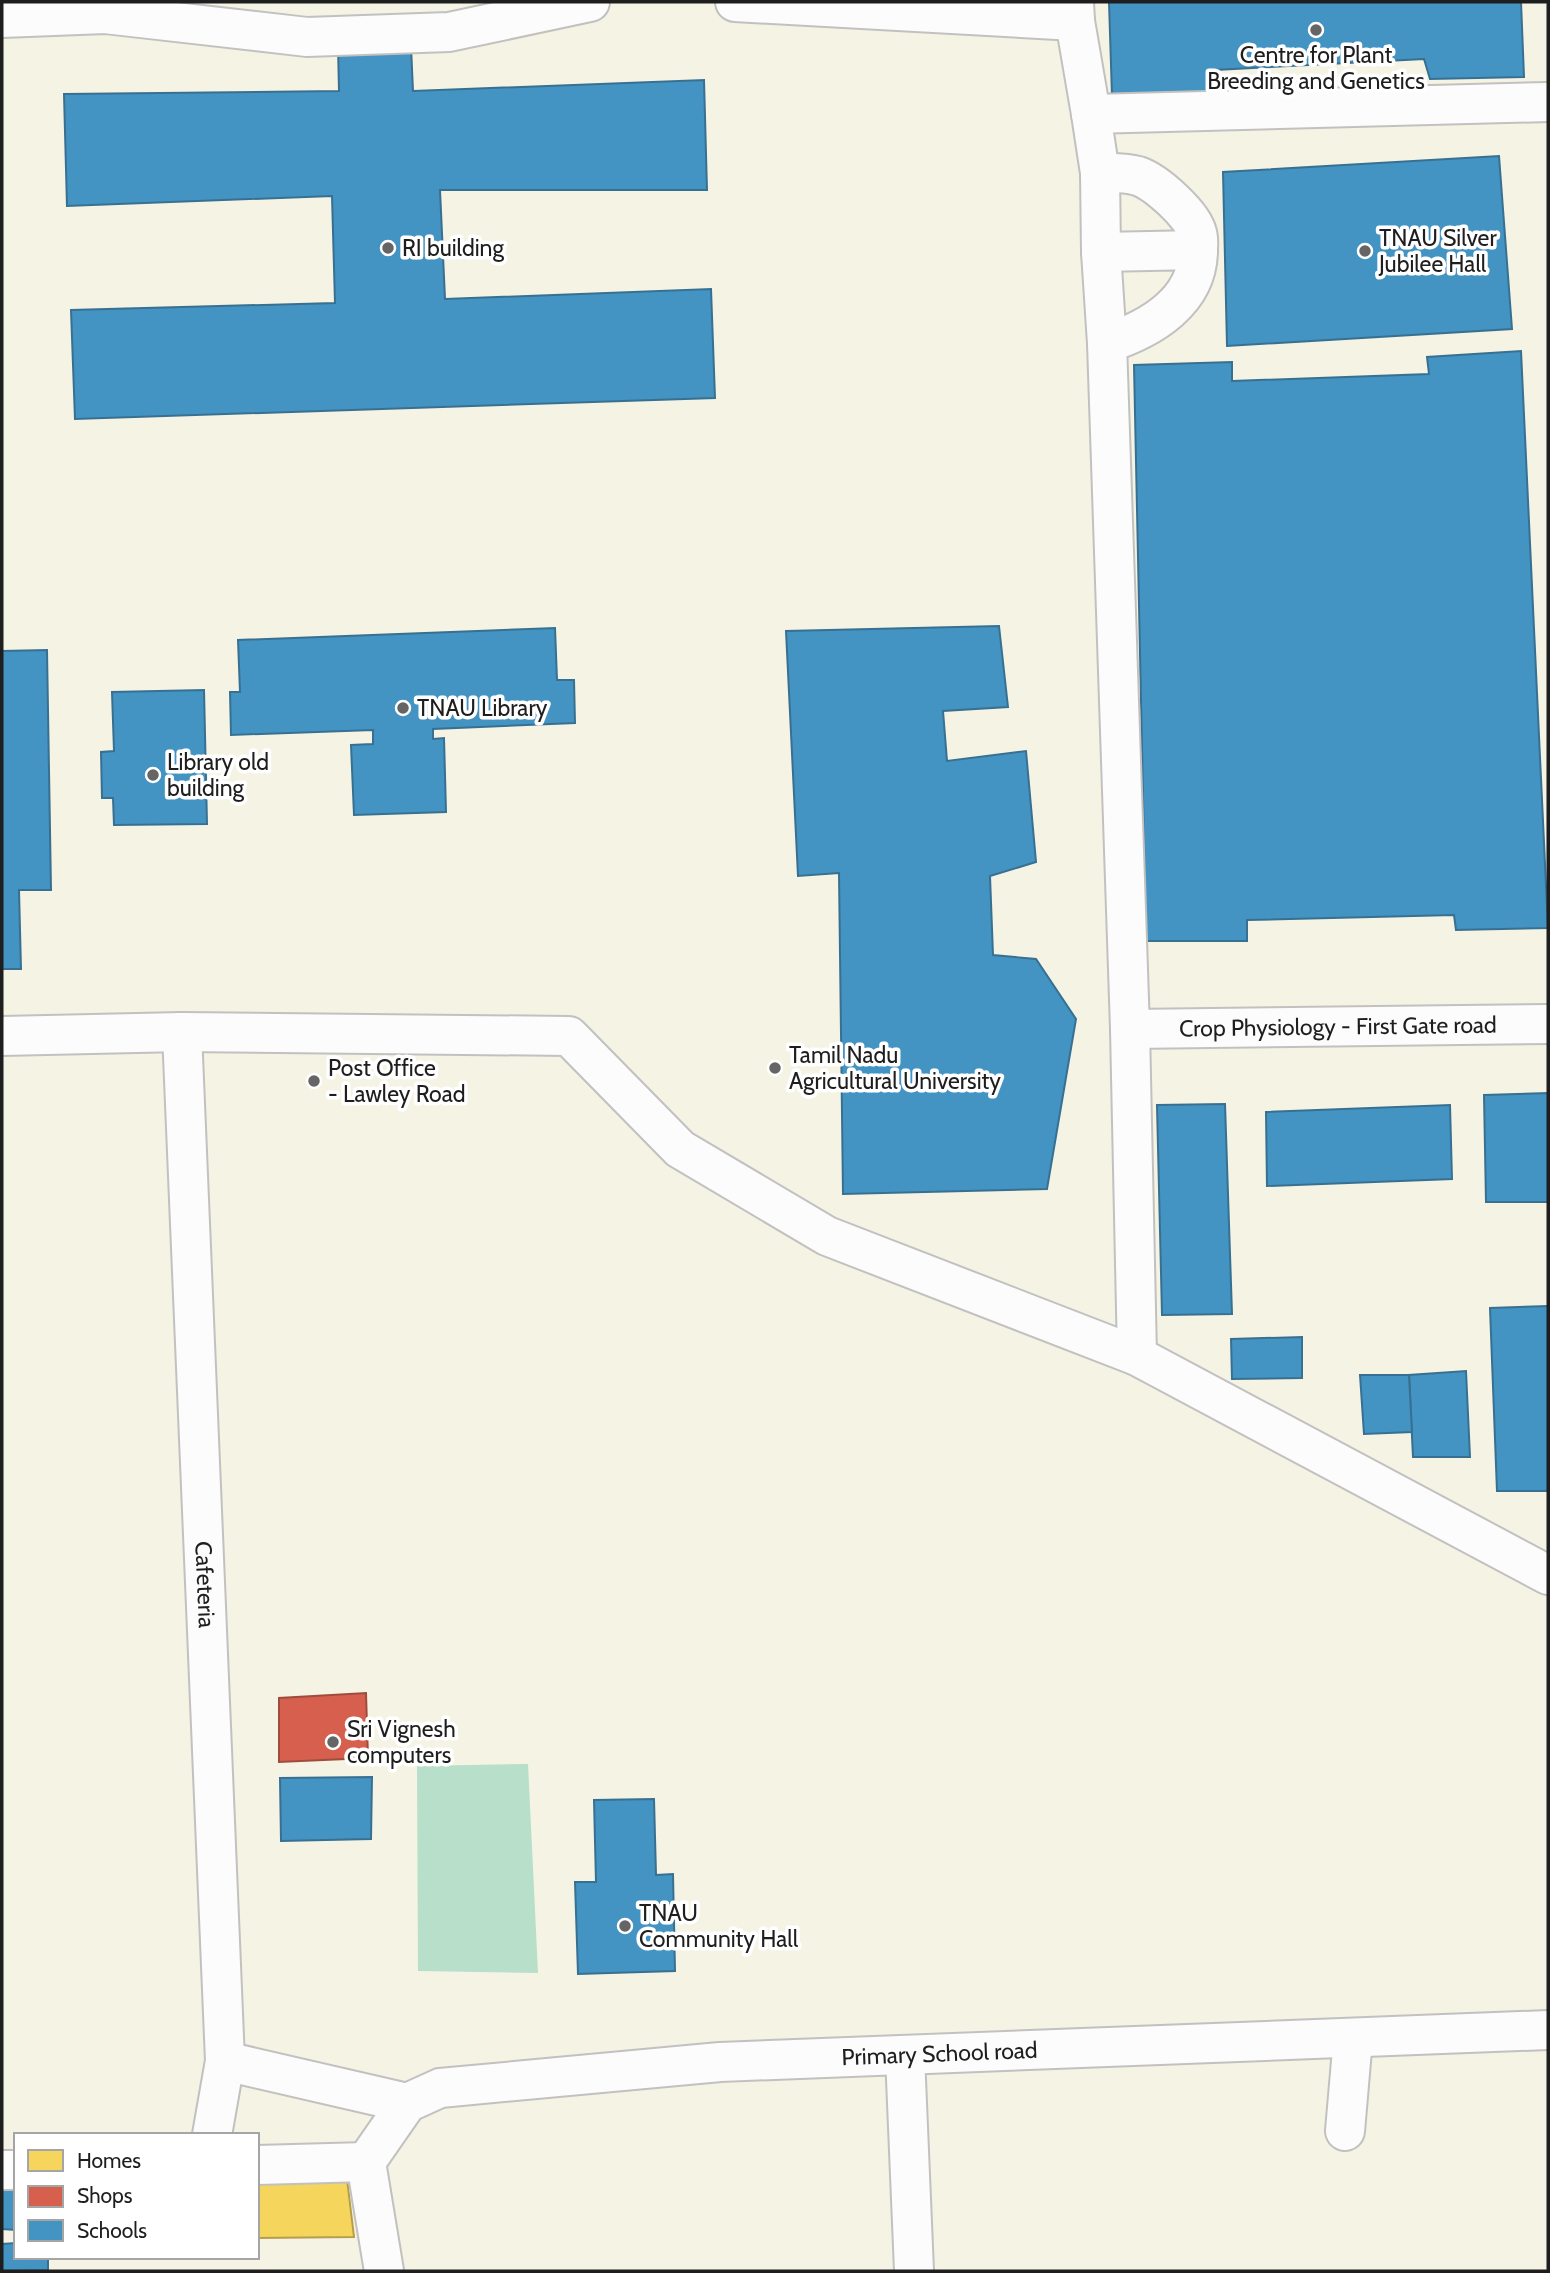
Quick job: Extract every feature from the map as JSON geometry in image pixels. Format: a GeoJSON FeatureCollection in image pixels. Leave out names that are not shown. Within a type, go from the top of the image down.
{"type":"FeatureCollection","features":[{"type":"Feature","properties":{"kind":"street"},"geometry":{"type":"LineString","coordinates":[[2,18],[102,6],[307,37],[449,32],[590,2]]}},
{"type":"Feature","properties":{"kind":"street"},"geometry":{"type":"LineString","coordinates":[[735,2],[1075,11],[1100,173],[1130,1029],[1137,1356]]}},
{"type":"Feature","properties":{"kind":"street"},"geometry":{"type":"LineString","coordinates":[[1091,114],[1548,102]]}},
{"type":"Feature","properties":{"kind":"street"},"geometry":{"type":"LineString","coordinates":[[1100,173],[1125,172],[1143,177],[1190,219],[1198,234],[1196,271],[1175,306],[1141,330],[1107,344]]}},
{"type":"Feature","properties":{"kind":"street"},"geometry":{"type":"LineString","coordinates":[[1101,252],[1198,250]]}},
{"type":"Feature","properties":{"kind":"street","name":"Crop Physiology - First Gate road"},"geometry":{"type":"LineString","coordinates":[[1130,1029],[1548,1024]]}},
{"type":"Feature","properties":{"kind":"street"},"geometry":{"type":"LineString","coordinates":[[2,1036],[182,1032],[569,1036],[680,1149],[827,1236],[1137,1356],[1548,1575]]}},
{"type":"Feature","properties":{"kind":"street","name":"Cafeteria"},"geometry":{"type":"LineString","coordinates":[[182,1032],[225,2061],[212,2133]]}},
{"type":"Feature","properties":{"kind":"street","name":"Primary School road"},"geometry":{"type":"LineString","coordinates":[[407,2103],[440,2088],[720,2062],[1548,2030]]}},
{"type":"Feature","properties":{"kind":"street"},"geometry":{"type":"LineString","coordinates":[[1345,2132],[1353,2038]]}},
{"type":"Feature","properties":{"kind":"street"},"geometry":{"type":"LineString","coordinates":[[905,2055],[914,2271]]}},
{"type":"Feature","properties":{"kind":"street"},"geometry":{"type":"LineString","coordinates":[[225,2061],[407,2103],[366,2162],[384,2271]]}},
{"type":"Feature","properties":{"kind":"street"},"geometry":{"type":"LineString","coordinates":[[259,2165],[366,2162]]}},
{"type":"Feature","properties":{"kind":"shaded area","name":"Tamil Nadu Agricultural University"},"geometry":{"type":"Polygon","coordinates":[[[2,2],[1548,2],[1548,2271],[2,2271],[2,2]]]}},
{"type":"Feature","properties":{"kind":"green space"},"geometry":{"type":"Polygon","coordinates":[[[528,1764],[538,1973],[418,1971],[417,1766],[528,1764]]]}},
{"type":"Feature","properties":{"kind":"building: Homes"},"geometry":{"type":"Polygon","coordinates":[[[347,2179],[354,2237],[259,2238],[259,2181],[347,2179]]]}},
{"type":"Feature","properties":{"kind":"building: Shops"},"geometry":{"type":"Polygon","coordinates":[[[366,1693],[368,1758],[279,1762],[279,1698],[366,1693]]]}},
{"type":"Feature","properties":{"kind":"building: Schools","name":"Centre for Plant Breeding and Genetics"},"geometry":{"type":"Polygon","coordinates":[[[1109,2],[1521,2],[1524,77],[1430,79],[1424,59],[1215,70],[1214,94],[1112,96],[1109,2]]]}},
{"type":"Feature","properties":{"kind":"building: Schools","name":"RI building"},"geometry":{"type":"Polygon","coordinates":[[[338,46],[411,46],[413,91],[704,80],[707,190],[440,190],[445,299],[711,289],[715,398],[75,419],[71,310],[335,303],[332,196],[67,206],[64,94],[339,91],[338,46]]]}},
{"type":"Feature","properties":{"kind":"building: Schools","name":"TNAU Silver Jubilee Hall"},"geometry":{"type":"Polygon","coordinates":[[[1499,156],[1512,329],[1227,346],[1223,172],[1499,156]]]}},
{"type":"Feature","properties":{"kind":"building: Schools"},"geometry":{"type":"Polygon","coordinates":[[[1521,351],[1548,928],[1456,930],[1454,915],[1247,920],[1247,941],[1146,941],[1134,365],[1232,362],[1232,381],[1429,374],[1427,357],[1521,351]]]}},
{"type":"Feature","properties":{"kind":"building: Schools"},"geometry":{"type":"Polygon","coordinates":[[[999,626],[1008,707],[943,711],[947,761],[1026,751],[1036,862],[990,876],[993,955],[1036,959],[1076,1019],[1047,1189],[843,1194],[839,873],[798,876],[786,631],[999,626]]]}},
{"type":"Feature","properties":{"kind":"building: Schools","name":"TNAU Library"},"geometry":{"type":"Polygon","coordinates":[[[555,628],[557,680],[574,680],[575,723],[433,729],[433,739],[444,738],[446,812],[354,815],[351,745],[373,744],[373,730],[231,735],[230,692],[240,692],[238,640],[555,628]]]}},
{"type":"Feature","properties":{"kind":"building: Schools"},"geometry":{"type":"Polygon","coordinates":[[[47,650],[51,890],[19,890],[21,969],[2,969],[2,651],[47,650]]]}},
{"type":"Feature","properties":{"kind":"building: Schools","name":"Library old building"},"geometry":{"type":"Polygon","coordinates":[[[204,690],[207,824],[114,825],[113,798],[102,798],[101,752],[114,751],[112,692],[204,690]]]}},
{"type":"Feature","properties":{"kind":"building: Schools"},"geometry":{"type":"Polygon","coordinates":[[[1548,1093],[1548,1202],[1486,1202],[1484,1095],[1548,1093]]]}},
{"type":"Feature","properties":{"kind":"building: Schools"},"geometry":{"type":"Polygon","coordinates":[[[1225,1104],[1232,1314],[1162,1315],[1157,1105],[1225,1104]]]}},
{"type":"Feature","properties":{"kind":"building: Schools"},"geometry":{"type":"Polygon","coordinates":[[[1450,1105],[1452,1179],[1267,1186],[1266,1112],[1450,1105]]]}},
{"type":"Feature","properties":{"kind":"building: Schools"},"geometry":{"type":"Polygon","coordinates":[[[1548,1306],[1548,1491],[1497,1491],[1490,1308],[1548,1306]]]}},
{"type":"Feature","properties":{"kind":"building: Schools"},"geometry":{"type":"Polygon","coordinates":[[[1302,1337],[1302,1378],[1232,1379],[1231,1339],[1302,1337]]]}},
{"type":"Feature","properties":{"kind":"building: Schools"},"geometry":{"type":"Polygon","coordinates":[[[1466,1371],[1470,1457],[1413,1457],[1409,1375],[1466,1371]]]}},
{"type":"Feature","properties":{"kind":"building: Schools"},"geometry":{"type":"Polygon","coordinates":[[[1360,1375],[1409,1375],[1412,1432],[1364,1434],[1360,1375]]]}},
{"type":"Feature","properties":{"kind":"building: Schools"},"geometry":{"type":"Polygon","coordinates":[[[372,1777],[371,1839],[281,1841],[280,1778],[372,1777]]]}},
{"type":"Feature","properties":{"kind":"building: Schools","name":"TNAU Community Hall"},"geometry":{"type":"Polygon","coordinates":[[[654,1799],[656,1875],[673,1874],[675,1971],[578,1974],[575,1882],[596,1882],[594,1800],[654,1799]]]}},
{"type":"Feature","properties":{"kind":"building: Schools"},"geometry":{"type":"Polygon","coordinates":[[[2,2184],[14,2184],[14,2230],[2,2229],[2,2184]]]}},
{"type":"Feature","properties":{"kind":"building: Schools"},"geometry":{"type":"Polygon","coordinates":[[[14,2243],[14,2259],[48,2259],[48,2270],[2,2271],[2,2244],[14,2243]]]}},
{"type":"Feature","properties":{"kind":"place","name":"Centre for Plant Breeding and Genetics"},"geometry":{"type":"Point","coordinates":[1316,30]}},
{"type":"Feature","properties":{"kind":"place","name":"RI building"},"geometry":{"type":"Point","coordinates":[388,248]}},
{"type":"Feature","properties":{"kind":"place","name":"TNAU Silver Jubilee Hall"},"geometry":{"type":"Point","coordinates":[1365,251]}},
{"type":"Feature","properties":{"kind":"place","name":"TNAU Library"},"geometry":{"type":"Point","coordinates":[403,708]}},
{"type":"Feature","properties":{"kind":"place","name":"Library old building"},"geometry":{"type":"Point","coordinates":[153,775]}},
{"type":"Feature","properties":{"kind":"place","name":"Tamil Nadu Agricultural University"},"geometry":{"type":"Point","coordinates":[775,1068]}},
{"type":"Feature","properties":{"kind":"place","name":"Post Office - Lawley Road"},"geometry":{"type":"Point","coordinates":[314,1081]}},
{"type":"Feature","properties":{"kind":"place","name":"Sri Vignesh computers"},"geometry":{"type":"Point","coordinates":[333,1742]}},
{"type":"Feature","properties":{"kind":"place","name":"TNAU Community Hall"},"geometry":{"type":"Point","coordinates":[625,1926]}}]}
